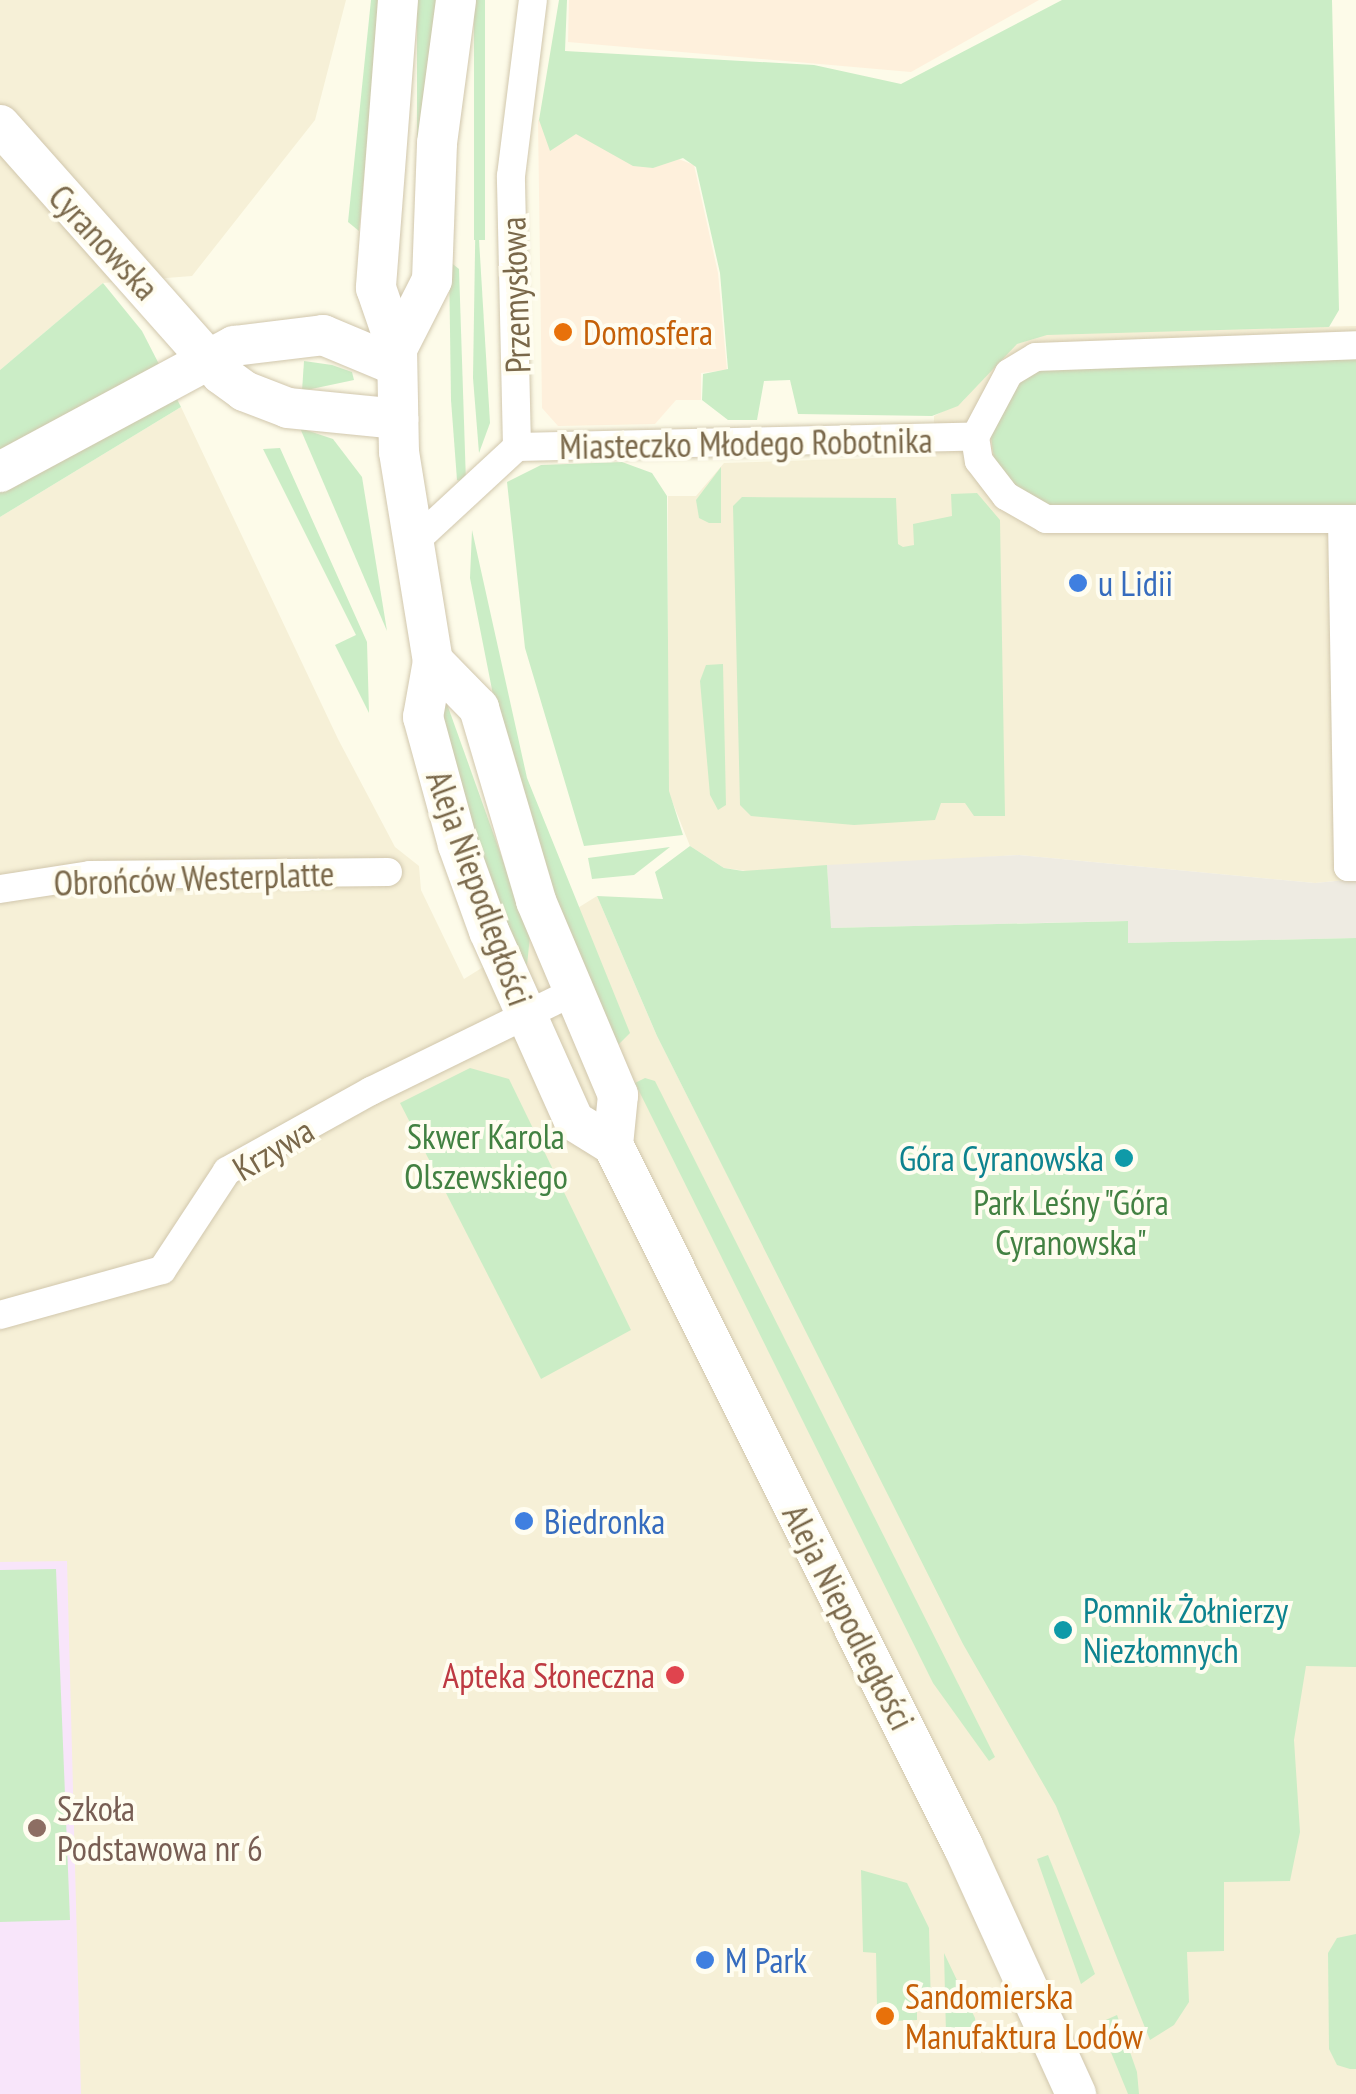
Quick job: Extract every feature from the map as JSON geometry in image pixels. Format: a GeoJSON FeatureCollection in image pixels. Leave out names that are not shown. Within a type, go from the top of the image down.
{"type":"FeatureCollection","features":[{"type":"Feature","properties":{"kind":"street"},"geometry":{"type":"LineString","coordinates":[[397,358],[376,288],[398,0]]}},
{"type":"Feature","properties":{"kind":"street"},"geometry":{"type":"LineString","coordinates":[[397,358],[432,280],[437,142],[456,0]]}},
{"type":"Feature","properties":{"kind":"street","name":"Przemysłowa"},"geometry":{"type":"LineString","coordinates":[[517,447],[511,176],[533,0]]}},
{"type":"Feature","properties":{"kind":"street","name":"Cyranowska"},"geometry":{"type":"LineString","coordinates":[[0,125],[211,357],[221,374],[262,400],[398,419]]}},
{"type":"Feature","properties":{"kind":"street"},"geometry":{"type":"LineString","coordinates":[[0,472],[234,346],[322,336],[397,358]]}},
{"type":"Feature","properties":{"kind":"street","name":"Miasteczko Młodego Robotnika"},"geometry":{"type":"LineString","coordinates":[[1349,519],[1046,520],[1006,496],[979,461],[975,438],[1009,373],[1036,357],[1356,345]]}},
{"type":"Feature","properties":{"kind":"street","name":"Aleja Niepodległości"},"geometry":{"type":"LineString","coordinates":[[397,358],[398,419],[411,546],[433,660],[423,717],[488,931],[574,1120],[613,1145],[963,1846],[1076,2094]]}},
{"type":"Feature","properties":{"kind":"street","name":"Miasteczko Młodego Robotnika"},"geometry":{"type":"LineString","coordinates":[[517,447],[975,438]]}},
{"type":"Feature","properties":{"kind":"street"},"geometry":{"type":"LineString","coordinates":[[411,546],[517,447]]}},
{"type":"Feature","properties":{"kind":"street"},"geometry":{"type":"LineString","coordinates":[[1349,519],[1348,867],[1356,867]]}},
{"type":"Feature","properties":{"kind":"street","name":"Aleja Niepodległości"},"geometry":{"type":"LineString","coordinates":[[433,660],[479,708],[515,839],[571,993],[618,1095],[613,1145]]}},
{"type":"Feature","properties":{"kind":"street","name":"Obrońców Westerplatte"},"geometry":{"type":"LineString","coordinates":[[0,889],[90,874],[388,872]]}},
{"type":"Feature","properties":{"kind":"street","name":"Krzywa"},"geometry":{"type":"LineString","coordinates":[[0,1316],[162,1270],[227,1171],[523,1012],[571,993]]}},
{"type":"Feature","properties":{"kind":"shaded area"},"geometry":{"type":"Polygon","coordinates":[[[0,0],[346,0],[315,120],[192,276],[103,283],[0,370],[0,0]]]}},
{"type":"Feature","properties":{"kind":"shaded area"},"geometry":{"type":"Polygon","coordinates":[[[569,0],[1039,0],[911,72],[568,42],[569,0]]]}},
{"type":"Feature","properties":{"kind":"shaded area"},"geometry":{"type":"Polygon","coordinates":[[[538,120],[617,135],[694,165],[718,273],[727,370],[701,373],[701,400],[676,400],[655,424],[558,426],[542,408],[538,120]]]}},
{"type":"Feature","properties":{"kind":"shaded area"},"geometry":{"type":"Polygon","coordinates":[[[1356,326],[1356,879],[1315,883],[1019,855],[754,872],[724,868],[690,846],[668,791],[668,496],[696,496],[724,463],[934,456],[934,416],[963,401],[990,364],[1016,344],[1054,332],[1356,326]]]}},
{"type":"Feature","properties":{"kind":"shaded area"},"geometry":{"type":"Polygon","coordinates":[[[181,407],[338,739],[395,847],[419,866],[421,890],[464,979],[597,896],[657,1036],[802,1322],[1356,1667],[1356,2094],[0,2094],[0,517],[181,407]]]}},
{"type":"Feature","properties":{"kind":"shaded area"},"geometry":{"type":"Polygon","coordinates":[[[1019,855],[1315,883],[1356,879],[1356,938],[1128,943],[1127,921],[830,928],[827,865],[1019,855]]]}},
{"type":"Feature","properties":{"kind":"shaded area","name":"Szkoła Podstawowa nr 6"},"geometry":{"type":"Polygon","coordinates":[[[67,1561],[81,2094],[0,2094],[0,1562],[67,1561]]]}},
{"type":"Feature","properties":{"kind":"green space"},"geometry":{"type":"Polygon","coordinates":[[[371,0],[381,0],[359,231],[348,222],[371,0]]]}},
{"type":"Feature","properties":{"kind":"green space"},"geometry":{"type":"Polygon","coordinates":[[[417,0],[438,0],[438,238],[417,238],[417,0]]]}},
{"type":"Feature","properties":{"kind":"green space"},"geometry":{"type":"Polygon","coordinates":[[[474,0],[485,0],[485,240],[474,240],[474,0]]]}},
{"type":"Feature","properties":{"kind":"green space"},"geometry":{"type":"Polygon","coordinates":[[[559,0],[567,0],[565,51],[814,65],[901,84],[1062,0],[1332,0],[1339,310],[1329,327],[1047,335],[1017,344],[958,406],[932,416],[798,414],[790,380],[764,381],[757,420],[728,420],[702,400],[703,374],[728,369],[720,273],[696,167],[683,158],[653,168],[633,166],[576,134],[550,151],[539,120],[559,0]]]}},
{"type":"Feature","properties":{"kind":"green space"},"geometry":{"type":"Polygon","coordinates":[[[476,189],[490,423],[479,453],[473,378],[476,189]]]}},
{"type":"Feature","properties":{"kind":"green space"},"geometry":{"type":"Polygon","coordinates":[[[449,261],[459,269],[466,483],[457,480],[451,400],[449,261]]]}},
{"type":"Feature","properties":{"kind":"green space"},"geometry":{"type":"Polygon","coordinates":[[[103,283],[142,331],[181,407],[0,517],[0,370],[103,283]]]}},
{"type":"Feature","properties":{"kind":"green space"},"geometry":{"type":"Polygon","coordinates":[[[1356,356],[1356,508],[1073,515],[1023,499],[994,459],[991,437],[1002,399],[1032,370],[1356,356]]]}},
{"type":"Feature","properties":{"kind":"green space"},"geometry":{"type":"Polygon","coordinates":[[[304,361],[352,372],[354,380],[302,391],[304,361]]]}},
{"type":"Feature","properties":{"kind":"green space"},"geometry":{"type":"Polygon","coordinates":[[[300,428],[333,439],[362,477],[387,631],[300,428]]]}},
{"type":"Feature","properties":{"kind":"green space"},"geometry":{"type":"Polygon","coordinates":[[[280,448],[367,642],[369,713],[335,645],[356,635],[263,449],[280,448]]]}},
{"type":"Feature","properties":{"kind":"green space"},"geometry":{"type":"Polygon","coordinates":[[[622,462],[652,473],[667,496],[669,791],[683,835],[584,846],[525,648],[507,482],[541,465],[622,462]]]}},
{"type":"Feature","properties":{"kind":"green space"},"geometry":{"type":"Polygon","coordinates":[[[721,467],[721,523],[709,523],[699,518],[696,500],[721,467]]]}},
{"type":"Feature","properties":{"kind":"green space"},"geometry":{"type":"Polygon","coordinates":[[[977,493],[1000,520],[1005,816],[974,816],[965,803],[941,803],[935,820],[854,825],[751,816],[740,805],[733,506],[742,497],[896,498],[898,544],[903,547],[914,545],[913,524],[952,516],[951,494],[977,493]]]}},
{"type":"Feature","properties":{"kind":"green space"},"geometry":{"type":"Polygon","coordinates":[[[472,530],[527,778],[630,1033],[615,1048],[569,942],[498,720],[470,578],[472,530]]]}},
{"type":"Feature","properties":{"kind":"green space"},"geometry":{"type":"Polygon","coordinates":[[[723,664],[726,805],[718,810],[710,795],[700,681],[706,665],[723,664]]]}},
{"type":"Feature","properties":{"kind":"green space"},"geometry":{"type":"Polygon","coordinates":[[[435,689],[442,690],[530,936],[527,965],[521,964],[479,851],[435,689]]]}},
{"type":"Feature","properties":{"kind":"green space","name":"Park Leśny \"Góra Cyranowska\""},"geometry":{"type":"Polygon","coordinates":[[[690,846],[724,868],[743,871],[827,865],[831,928],[1128,921],[1128,943],[1356,938],[1356,1667],[1306,1666],[1294,1740],[1300,1832],[1290,1881],[1224,1882],[1224,1951],[1187,1952],[1189,2002],[1174,2025],[1150,2040],[1056,1806],[963,1644],[657,1036],[597,896],[663,899],[655,872],[690,846]]]}},
{"type":"Feature","properties":{"kind":"green space"},"geometry":{"type":"Polygon","coordinates":[[[670,847],[634,875],[592,879],[588,858],[670,847]]]}},
{"type":"Feature","properties":{"kind":"green space","name":"Skwer Karola Olszewskiego"},"geometry":{"type":"Polygon","coordinates":[[[470,1068],[509,1079],[631,1330],[541,1379],[400,1103],[470,1068]]]}},
{"type":"Feature","properties":{"kind":"green space"},"geometry":{"type":"Polygon","coordinates":[[[645,1078],[655,1081],[995,1757],[989,1761],[933,1683],[635,1083],[645,1078]]]}},
{"type":"Feature","properties":{"kind":"green space"},"geometry":{"type":"Polygon","coordinates":[[[56,1569],[70,1920],[0,1922],[0,1570],[56,1569]]]}},
{"type":"Feature","properties":{"kind":"green space"},"geometry":{"type":"Polygon","coordinates":[[[1048,1855],[1095,1974],[1081,1984],[1037,1859],[1048,1855]]]}},
{"type":"Feature","properties":{"kind":"green space"},"geometry":{"type":"Polygon","coordinates":[[[861,1870],[907,1883],[929,1928],[931,2007],[917,2007],[917,2020],[891,2021],[890,2007],[877,2007],[876,1953],[863,1952],[861,1870]]]}},
{"type":"Feature","properties":{"kind":"green space"},"geometry":{"type":"Polygon","coordinates":[[[1356,1934],[1356,2069],[1350,2069],[1337,2065],[1329,2049],[1328,1953],[1337,1938],[1356,1934]]]}},
{"type":"Feature","properties":{"kind":"green space"},"geometry":{"type":"Polygon","coordinates":[[[944,1953],[975,2018],[979,2047],[959,2048],[959,2034],[946,2034],[944,1953]]]}},
{"type":"Feature","properties":{"kind":"green space"},"geometry":{"type":"Polygon","coordinates":[[[1117,2015],[1137,2072],[1139,2094],[1128,2094],[1099,2023],[1117,2015]]]}},
{"type":"Feature","properties":{"kind":"place","name":"Domosfera"},"geometry":{"type":"Point","coordinates":[563,332]}},
{"type":"Feature","properties":{"kind":"place","name":"u Lidii"},"geometry":{"type":"Point","coordinates":[1078,583]}},
{"type":"Feature","properties":{"kind":"place","name":"Góra Cyranowska"},"geometry":{"type":"Point","coordinates":[1124,1158]}},
{"type":"Feature","properties":{"kind":"place","name":"Biedronka"},"geometry":{"type":"Point","coordinates":[524,1521]}},
{"type":"Feature","properties":{"kind":"place","name":"Pomnik Żołnierzy Niezłomnych"},"geometry":{"type":"Point","coordinates":[1063,1630]}},
{"type":"Feature","properties":{"kind":"place","name":"Apteka Słoneczna"},"geometry":{"type":"Point","coordinates":[675,1675]}},
{"type":"Feature","properties":{"kind":"place","name":"Szkoła Podstawowa nr 6"},"geometry":{"type":"Point","coordinates":[37,1828]}},
{"type":"Feature","properties":{"kind":"place","name":"M Park"},"geometry":{"type":"Point","coordinates":[705,1960]}},
{"type":"Feature","properties":{"kind":"place","name":"Sandomierska Manufaktura Lodów"},"geometry":{"type":"Point","coordinates":[885,2016]}}]}
